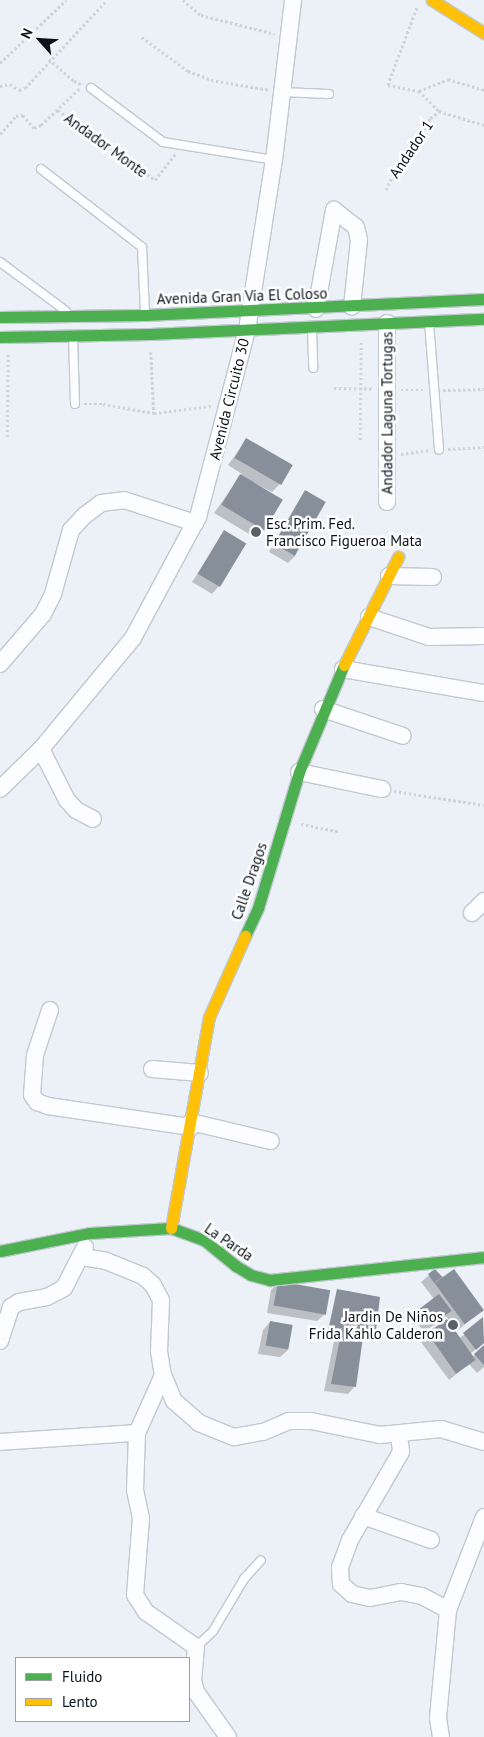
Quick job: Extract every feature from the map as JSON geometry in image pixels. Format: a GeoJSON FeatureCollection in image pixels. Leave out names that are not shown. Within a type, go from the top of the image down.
{"type":"FeatureCollection","features":[{"type":"Feature","properties":{"kind":"street","name":"Avenida Circuito 30"},"geometry":{"type":"LineString","coordinates":[[0,789],[41,749],[133,638],[194,523],[229,404],[247,330],[274,160],[293,0]]}},
{"type":"Feature","properties":{"kind":"street"},"geometry":{"type":"LineString","coordinates":[[432,0],[484,33]]}},
{"type":"Feature","properties":{"kind":"street"},"geometry":{"type":"LineString","coordinates":[[316,308],[334,210],[356,227],[359,240],[352,307]]}},
{"type":"Feature","properties":{"kind":"street","name":"Avenida Gran Vía El Coloso"},"geometry":{"type":"LineString","coordinates":[[0,317],[146,315],[352,307],[484,299]]}},
{"type":"Feature","properties":{"kind":"street"},"geometry":{"type":"LineString","coordinates":[[4,337],[150,334],[484,319]]}},
{"type":"Feature","properties":{"kind":"street","name":"Andador Laguna Tortugas"},"geometry":{"type":"LineString","coordinates":[[387,323],[387,502]]}},
{"type":"Feature","properties":{"kind":"street"},"geometry":{"type":"LineString","coordinates":[[0,664],[43,614],[53,594],[71,530],[84,516],[101,503],[124,500],[194,523]]}},
{"type":"Feature","properties":{"kind":"street","name":"Calle Dragos"},"geometry":{"type":"LineString","coordinates":[[171,1228],[209,1017],[258,908],[299,772],[324,709],[398,557]]}},
{"type":"Feature","properties":{"kind":"street"},"geometry":{"type":"LineString","coordinates":[[389,576],[433,577]]}},
{"type":"Feature","properties":{"kind":"street"},"geometry":{"type":"LineString","coordinates":[[369,616],[430,637],[484,636]]}},
{"type":"Feature","properties":{"kind":"street"},"geometry":{"type":"LineString","coordinates":[[343,669],[484,693]]}},
{"type":"Feature","properties":{"kind":"street"},"geometry":{"type":"LineString","coordinates":[[324,709],[403,736]]}},
{"type":"Feature","properties":{"kind":"street"},"geometry":{"type":"LineString","coordinates":[[41,749],[67,800],[76,810],[93,819]]}},
{"type":"Feature","properties":{"kind":"street"},"geometry":{"type":"LineString","coordinates":[[299,772],[382,789]]}},
{"type":"Feature","properties":{"kind":"street"},"geometry":{"type":"LineString","coordinates":[[472,914],[484,901]]}},
{"type":"Feature","properties":{"kind":"street"},"geometry":{"type":"LineString","coordinates":[[50,1010],[35,1054],[32,1095],[37,1102],[48,1106],[191,1124],[271,1141]]}},
{"type":"Feature","properties":{"kind":"street"},"geometry":{"type":"LineString","coordinates":[[152,1069],[200,1072]]}},
{"type":"Feature","properties":{"kind":"street","name":"La Parda"},"geometry":{"type":"LineString","coordinates":[[0,1251],[90,1233],[171,1228],[204,1240],[236,1266],[252,1276],[270,1280],[478,1258]]}},
{"type":"Feature","properties":{"kind":"street"},"geometry":{"type":"LineString","coordinates":[[0,1341],[11,1307],[19,1302],[47,1298],[64,1288],[82,1257],[90,1233]]}},
{"type":"Feature","properties":{"kind":"street"},"geometry":{"type":"LineString","coordinates":[[82,1257],[121,1267],[143,1276],[153,1285],[161,1300],[159,1351],[163,1375],[174,1401],[199,1423],[234,1437],[262,1432],[289,1421],[311,1421],[380,1435],[399,1435],[441,1429],[484,1442]]}},
{"type":"Feature","properties":{"kind":"street"},"geometry":{"type":"LineString","coordinates":[[163,1375],[137,1433],[134,1490],[141,1518],[135,1595],[146,1612],[196,1646],[193,1680],[196,1692],[228,1737]]}},
{"type":"Feature","properties":{"kind":"street"},"geometry":{"type":"LineString","coordinates":[[0,1442],[137,1433]]}},
{"type":"Feature","properties":{"kind":"street"},"geometry":{"type":"LineString","coordinates":[[399,1435],[401,1452],[363,1516],[340,1567],[341,1584],[352,1594],[370,1598],[401,1592],[422,1596],[448,1610]]}},
{"type":"Feature","properties":{"kind":"street"},"geometry":{"type":"LineString","coordinates":[[363,1516],[432,1540]]}},
{"type":"Feature","properties":{"kind":"street"},"geometry":{"type":"LineString","coordinates":[[441,1737],[438,1718],[448,1610],[484,1517]]}},
{"type":"Feature","properties":{"kind":"lane"},"geometry":{"type":"LineString","coordinates":[[91,88],[163,142],[274,160]]}},
{"type":"Feature","properties":{"kind":"lane"},"geometry":{"type":"LineString","coordinates":[[282,92],[329,94]]}},
{"type":"Feature","properties":{"kind":"lane"},"geometry":{"type":"LineString","coordinates":[[41,169],[142,247],[146,315]]}},
{"type":"Feature","properties":{"kind":"lane"},"geometry":{"type":"LineString","coordinates":[[1,262],[72,315]]}},
{"type":"Feature","properties":{"kind":"lane"},"geometry":{"type":"LineString","coordinates":[[428,321],[439,450]]}},
{"type":"Feature","properties":{"kind":"lane"},"geometry":{"type":"LineString","coordinates":[[312,327],[313,368]]}},
{"type":"Feature","properties":{"kind":"lane"},"geometry":{"type":"LineString","coordinates":[[73,335],[74,404]]}},
{"type":"Feature","properties":{"kind":"lane"},"geometry":{"type":"LineString","coordinates":[[196,1646],[213,1631],[244,1579],[261,1560]]}},
{"type":"Feature","properties":{"kind":"path"},"geometry":{"type":"LineString","coordinates":[[0,63],[66,0]]}},
{"type":"Feature","properties":{"kind":"path"},"geometry":{"type":"LineString","coordinates":[[0,86],[10,84],[19,90],[25,88],[49,59],[107,0]]}},
{"type":"Feature","properties":{"kind":"path"},"geometry":{"type":"LineString","coordinates":[[183,0],[210,18],[288,37]]}},
{"type":"Feature","properties":{"kind":"path"},"geometry":{"type":"LineString","coordinates":[[421,0],[388,84],[419,91],[439,111],[484,125]]}},
{"type":"Feature","properties":{"kind":"path"},"geometry":{"type":"LineString","coordinates":[[142,37],[188,71],[210,80],[282,92]]}},
{"type":"Feature","properties":{"kind":"path"},"geometry":{"type":"LineString","coordinates":[[49,59],[74,81],[91,88]]}},
{"type":"Feature","properties":{"kind":"path"},"geometry":{"type":"LineString","coordinates":[[419,91],[448,79],[484,90]]}},
{"type":"Feature","properties":{"kind":"path"},"geometry":{"type":"LineString","coordinates":[[0,134],[16,116],[23,115],[34,128],[58,110],[83,85]]}},
{"type":"Feature","properties":{"kind":"path","name":"Andador Monte"},"geometry":{"type":"LineString","coordinates":[[58,110],[155,180],[183,145]]}},
{"type":"Feature","properties":{"kind":"path","name":"Andador 1"},"geometry":{"type":"LineString","coordinates":[[386,190],[396,168],[419,144],[430,118],[439,111]]}},
{"type":"Feature","properties":{"kind":"path"},"geometry":{"type":"LineString","coordinates":[[360,440],[361,324]]}},
{"type":"Feature","properties":{"kind":"path"},"geometry":{"type":"LineString","coordinates":[[150,334],[154,413]]}},
{"type":"Feature","properties":{"kind":"path"},"geometry":{"type":"LineString","coordinates":[[4,337],[7,437]]}},
{"type":"Feature","properties":{"kind":"path"},"geometry":{"type":"LineString","coordinates":[[434,390],[484,389]]}},
{"type":"Feature","properties":{"kind":"path"},"geometry":{"type":"LineString","coordinates":[[74,404],[103,404],[154,413],[229,404]]}},
{"type":"Feature","properties":{"kind":"path"},"geometry":{"type":"LineString","coordinates":[[382,789],[484,805]]}},
{"type":"Feature","properties":{"kind":"path"},"geometry":{"type":"LineString","coordinates":[[284,821],[338,831]]}},
{"type":"Feature","properties":{"kind":"building"},"geometry":{"type":"Polygon","coordinates":[[[246,438],[293,465],[281,485],[234,458],[246,438]]]}},
{"type":"Feature","properties":{"kind":"building"},"geometry":{"type":"Polygon","coordinates":[[[240,474],[283,500],[264,531],[221,505],[240,474]]]}},
{"type":"Feature","properties":{"kind":"building"},"geometry":{"type":"Polygon","coordinates":[[[305,490],[326,502],[295,556],[274,544],[305,490]]]}},
{"type":"Feature","properties":{"kind":"building"},"geometry":{"type":"Polygon","coordinates":[[[224,530],[246,543],[220,587],[198,574],[224,530]]]}},
{"type":"Feature","properties":{"kind":"building"},"geometry":{"type":"Polygon","coordinates":[[[435,1269],[442,1277],[434,1283],[428,1274],[435,1269]]]}},
{"type":"Feature","properties":{"kind":"building"},"geometry":{"type":"Polygon","coordinates":[[[454,1269],[484,1310],[465,1324],[435,1283],[454,1269]]]}},
{"type":"Feature","properties":{"kind":"building"},"geometry":{"type":"Polygon","coordinates":[[[278,1281],[330,1290],[326,1315],[274,1306],[278,1281]]]}},
{"type":"Feature","properties":{"kind":"building"},"geometry":{"type":"Polygon","coordinates":[[[337,1289],[380,1297],[376,1330],[364,1330],[356,1387],[331,1384],[342,1328],[329,1328],[337,1289]]]}},
{"type":"Feature","properties":{"kind":"building"},"geometry":{"type":"Polygon","coordinates":[[[439,1294],[452,1311],[432,1325],[420,1308],[439,1294]]]}},
{"type":"Feature","properties":{"kind":"building"},"geometry":{"type":"Polygon","coordinates":[[[483,1317],[484,1343],[476,1350],[463,1333],[483,1317]]]}},
{"type":"Feature","properties":{"kind":"building"},"geometry":{"type":"Polygon","coordinates":[[[447,1319],[476,1360],[456,1374],[427,1333],[447,1319]]]}},
{"type":"Feature","properties":{"kind":"building"},"geometry":{"type":"Polygon","coordinates":[[[270,1321],[293,1325],[288,1350],[266,1346],[270,1321]]]}},
{"type":"Feature","properties":{"kind":"building"},"geometry":{"type":"Polygon","coordinates":[[[484,1345],[484,1365],[474,1354],[484,1345]]]}},
{"type":"Feature","properties":{"kind":"traffic: fast"},"geometry":{"type":"LineString","coordinates":[[0,317],[145,315],[484,299]]}},
{"type":"Feature","properties":{"kind":"traffic: fast"},"geometry":{"type":"LineString","coordinates":[[0,337],[150,334],[484,319]]}},
{"type":"Feature","properties":{"kind":"traffic: fast"},"geometry":{"type":"LineString","coordinates":[[245,936],[258,908],[299,772],[344,665]]}},
{"type":"Feature","properties":{"kind":"traffic: fast"},"geometry":{"type":"LineString","coordinates":[[0,1251],[90,1233],[171,1228],[204,1240],[236,1266],[251,1275],[270,1280],[484,1257]]}},
{"type":"Feature","properties":{"kind":"traffic: slow"},"geometry":{"type":"LineString","coordinates":[[432,0],[484,33]]}},
{"type":"Feature","properties":{"kind":"traffic: slow"},"geometry":{"type":"LineString","coordinates":[[344,665],[398,557]]}},
{"type":"Feature","properties":{"kind":"traffic: slow"},"geometry":{"type":"LineString","coordinates":[[171,1228],[209,1017],[245,936]]}},
{"type":"Feature","properties":{"kind":"place","name":"Esc. Prim. Fed. Francisco Figueroa Mata"},"geometry":{"type":"Point","coordinates":[256,532]}},
{"type":"Feature","properties":{"kind":"place","name":"Jardin De Niños Frida Kahlo Calderon"},"geometry":{"type":"Point","coordinates":[453,1325]}}]}
